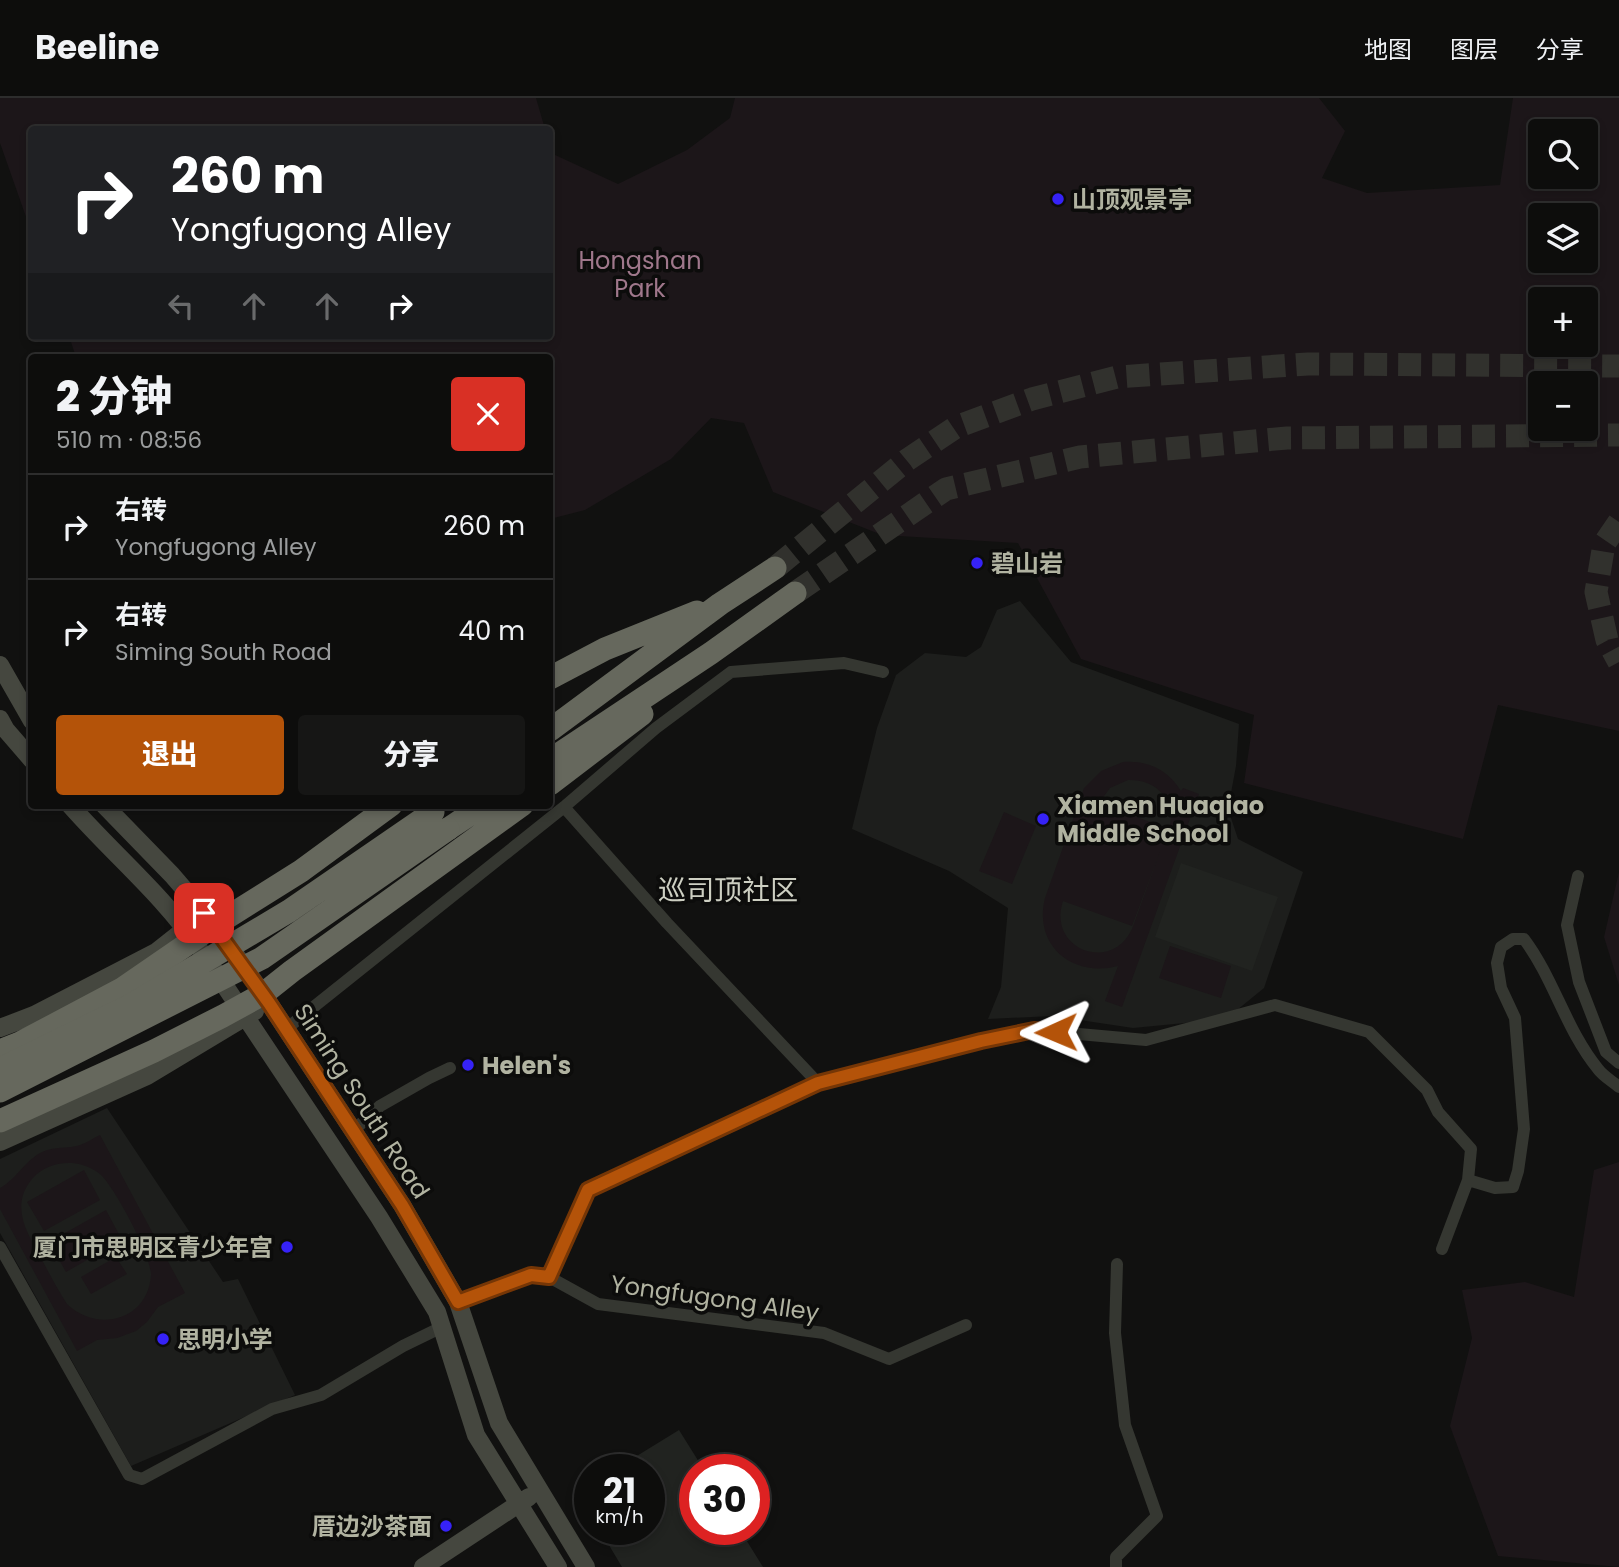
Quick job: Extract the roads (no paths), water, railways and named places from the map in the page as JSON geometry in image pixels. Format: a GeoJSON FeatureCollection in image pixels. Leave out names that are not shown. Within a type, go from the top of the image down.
{"type":"FeatureCollection","features":[{"type":"Feature","properties":{"kind":"highway"},"geometry":{"type":"LineString","coordinates":[[553,728],[720,604],[775,568]]}},
{"type":"Feature","properties":{"kind":"highway"},"geometry":{"type":"LineString","coordinates":[[553,758],[711,653],[795,593]]}},
{"type":"Feature","properties":{"kind":"highway"},"geometry":{"type":"LineString","coordinates":[[553,676],[605,649],[720,604]]}},
{"type":"Feature","properties":{"kind":"highway"},"geometry":{"type":"LineString","coordinates":[[553,782],[667,695],[711,653]]}},
{"type":"Feature","properties":{"kind":"highway"},"geometry":{"type":"LineString","coordinates":[[0,1051],[122,989],[210,919],[301,871],[386,809]]}},
{"type":"Feature","properties":{"kind":"highway"},"geometry":{"type":"LineString","coordinates":[[0,1069],[131,1005],[441,816],[468,809]]}},
{"type":"Feature","properties":{"kind":"highway"},"geometry":{"type":"LineString","coordinates":[[0,1121],[266,999],[517,809]]}},
{"type":"Feature","properties":{"kind":"highway"},"geometry":{"type":"LineString","coordinates":[[0,1091],[262,958],[441,816]]}},
{"type":"Feature","properties":{"kind":"main road"},"geometry":{"type":"LineString","coordinates":[[0,665],[28,714]]}},
{"type":"Feature","properties":{"kind":"main road"},"geometry":{"type":"LineString","coordinates":[[0,719],[28,755]]}},
{"type":"Feature","properties":{"kind":"main road","name":"Siming South Road"},"geometry":{"type":"LineString","coordinates":[[75,809],[190,935],[244,1011],[386,1229],[437,1312],[476,1435],[558,1567]]}},
{"type":"Feature","properties":{"kind":"main road","name":"Siming South Road"},"geometry":{"type":"LineString","coordinates":[[108,809],[210,919],[402,1205],[458,1302],[499,1423],[586,1567]]}},
{"type":"Feature","properties":{"kind":"main road"},"geometry":{"type":"LineString","coordinates":[[0,1028],[190,935]]}},
{"type":"Feature","properties":{"kind":"main road"},"geometry":{"type":"LineString","coordinates":[[0,1142],[146,1076],[244,1011]]}},
{"type":"Feature","properties":{"kind":"main road"},"geometry":{"type":"LineString","coordinates":[[423,1567],[541,1490]]}},
{"type":"Feature","properties":{"kind":"street"},"geometry":{"type":"LineString","coordinates":[[286,1030],[564,807],[656,728],[731,672],[844,663],[883,672]]}},
{"type":"Feature","properties":{"kind":"street"},"geometry":{"type":"LineString","coordinates":[[564,807],[667,923],[818,1083]]}},
{"type":"Feature","properties":{"kind":"street"},"geometry":{"type":"LineString","coordinates":[[1578,876],[1567,925],[1577,971],[1606,1052],[1619,1063]]}},
{"type":"Feature","properties":{"kind":"street"},"geometry":{"type":"LineString","coordinates":[[1468,1180],[1495,1188],[1513,1187],[1518,1171],[1524,1129],[1515,1018],[1501,988],[1497,963],[1501,947],[1513,939],[1524,939],[1535,953],[1575,1034],[1599,1071],[1619,1087]]}},
{"type":"Feature","properties":{"kind":"street"},"geometry":{"type":"LineString","coordinates":[[458,1302],[531,1275],[549,1277],[588,1190],[818,1083],[1034,1030],[1146,1040],[1275,1005],[1369,1032],[1427,1090],[1438,1112],[1471,1149],[1468,1180],[1441,1249]]}},
{"type":"Feature","properties":{"kind":"street"},"geometry":{"type":"LineString","coordinates":[[353,1131],[380,1106],[429,1077],[450,1068]]}},
{"type":"Feature","properties":{"kind":"street"},"geometry":{"type":"LineString","coordinates":[[0,1247],[129,1475],[142,1479],[272,1409],[321,1395],[403,1346],[442,1327]]}},
{"type":"Feature","properties":{"kind":"street"},"geometry":{"type":"LineString","coordinates":[[1116,1567],[1116,1557],[1157,1516],[1125,1425],[1115,1333],[1117,1264]]}},
{"type":"Feature","properties":{"kind":"street","name":"Yongfugong Alley"},"geometry":{"type":"LineString","coordinates":[[549,1277],[598,1304],[824,1333],[889,1359],[966,1325]]}},
{"type":"Feature","properties":{"kind":"tunnel"},"geometry":{"type":"LineString","coordinates":[[775,568],[907,460],[956,427],[1032,399],[1117,377],[1308,364],[1619,366]]}},
{"type":"Feature","properties":{"kind":"tunnel"},"geometry":{"type":"LineString","coordinates":[[795,593],[946,489],[1080,457],[1287,438],[1619,435]]}},
{"type":"Feature","properties":{"kind":"tunnel"},"geometry":{"type":"LineString","coordinates":[[1619,522],[1604,544],[1596,592],[1607,640],[1619,662]]}},
{"type":"Feature","properties":{"kind":"place","name":"山顶观景亭"},"geometry":{"type":"Point","coordinates":[1058,199]}},
{"type":"Feature","properties":{"kind":"place","name":"碧山岩"},"geometry":{"type":"Point","coordinates":[977,563]}},
{"type":"Feature","properties":{"kind":"place","name":"Xiamen Huaqiao Middle School"},"geometry":{"type":"Point","coordinates":[1043,819]}},
{"type":"Feature","properties":{"kind":"place","name":"Helen's"},"geometry":{"type":"Point","coordinates":[468,1065]}},
{"type":"Feature","properties":{"kind":"place","name":"厦门市思明区青少年宫"},"geometry":{"type":"Point","coordinates":[287,1247]}},
{"type":"Feature","properties":{"kind":"place","name":"思明小学"},"geometry":{"type":"Point","coordinates":[163,1339]}},
{"type":"Feature","properties":{"kind":"place","name":"厝边沙茶面"},"geometry":{"type":"Point","coordinates":[446,1526]}},
{"type":"Feature","properties":{"kind":"district","name":"巡司顶社区"},"geometry":{"type":"Point","coordinates":[728,890]}},
{"type":"Feature","properties":{"kind":"park label","name":"Hongshan Park"},"geometry":{"type":"Point","coordinates":[640,274]}}]}
